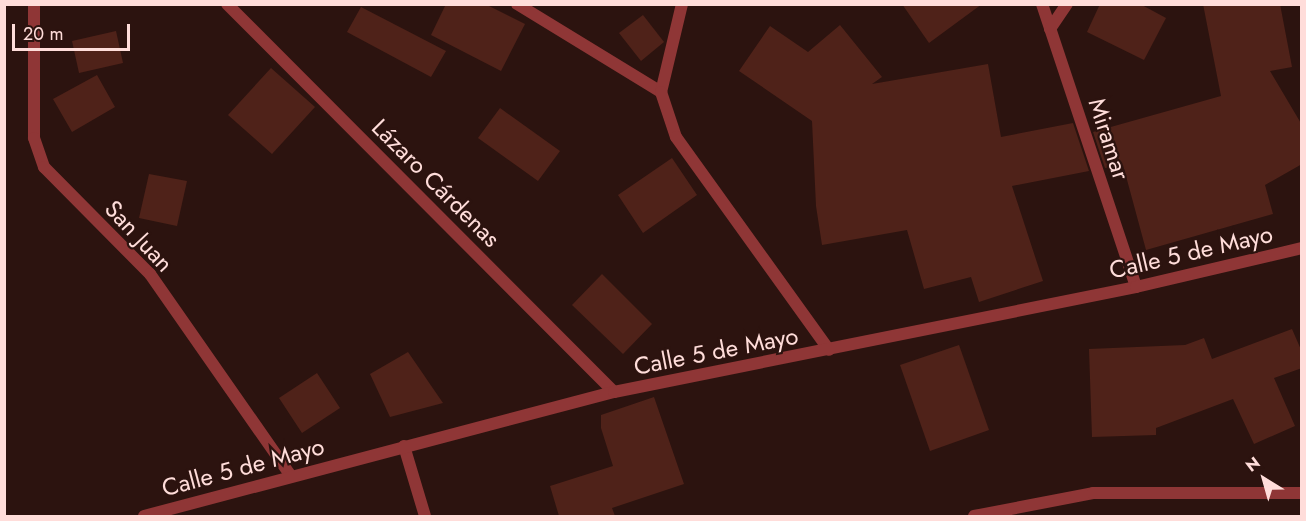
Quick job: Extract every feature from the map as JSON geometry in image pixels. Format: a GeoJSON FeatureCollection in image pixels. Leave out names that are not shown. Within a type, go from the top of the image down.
{"type":"FeatureCollection","features":[{"type":"Feature","properties":{"kind":"street","name":"San Juan"},"geometry":{"type":"LineString","coordinates":[[34,4],[34,138],[44,168],[150,274],[291,475]]}},
{"type":"Feature","properties":{"kind":"street","name":"Lázaro Cárdenas"},"geometry":{"type":"LineString","coordinates":[[227,4],[614,392]]}},
{"type":"Feature","properties":{"kind":"street"},"geometry":{"type":"LineString","coordinates":[[517,4],[661,92]]}},
{"type":"Feature","properties":{"kind":"street"},"geometry":{"type":"LineString","coordinates":[[682,4],[661,92],[676,137],[829,350]]}},
{"type":"Feature","properties":{"kind":"street","name":"Miramar"},"geometry":{"type":"LineString","coordinates":[[1042,4],[1136,287]]}},
{"type":"Feature","properties":{"kind":"street"},"geometry":{"type":"LineString","coordinates":[[1050,29],[1067,4]]}},
{"type":"Feature","properties":{"kind":"street","name":"Calle 5 de Mayo"},"geometry":{"type":"LineString","coordinates":[[144,516],[291,475],[614,392],[1136,287],[1302,248]]}},
{"type":"Feature","properties":{"kind":"street"},"geometry":{"type":"LineString","coordinates":[[404,446],[426,516]]}},
{"type":"Feature","properties":{"kind":"street"},"geometry":{"type":"LineString","coordinates":[[974,516],[1094,493],[1302,493]]}},
{"type":"Feature","properties":{"kind":"building"},"geometry":{"type":"Polygon","coordinates":[[[446,4],[485,4],[525,24],[501,71],[431,35],[446,4]]]}},
{"type":"Feature","properties":{"kind":"building"},"geometry":{"type":"Polygon","coordinates":[[[902,4],[982,4],[929,43],[902,4]]]}},
{"type":"Feature","properties":{"kind":"building"},"geometry":{"type":"Polygon","coordinates":[[[1100,4],[1140,4],[1166,18],[1144,60],[1087,32],[1100,4]]]}},
{"type":"Feature","properties":{"kind":"building"},"geometry":{"type":"Polygon","coordinates":[[[1203,4],[1280,4],[1292,67],[1270,71],[1302,125],[1302,164],[1265,185],[1273,214],[1146,250],[1123,165],[1105,168],[1093,132],[1221,96],[1203,4]]]}},
{"type":"Feature","properties":{"kind":"building"},"geometry":{"type":"Polygon","coordinates":[[[361,7],[446,51],[431,77],[347,32],[361,7]]]}},
{"type":"Feature","properties":{"kind":"building"},"geometry":{"type":"Polygon","coordinates":[[[643,15],[664,42],[641,61],[619,33],[643,15]]]}},
{"type":"Feature","properties":{"kind":"building"},"geometry":{"type":"Polygon","coordinates":[[[840,25],[882,77],[872,84],[988,64],[1001,137],[1073,123],[1089,171],[1012,186],[1043,281],[979,302],[971,277],[924,289],[907,230],[822,245],[816,206],[812,121],[739,71],[770,26],[808,52],[840,25]]]}},
{"type":"Feature","properties":{"kind":"building"},"geometry":{"type":"Polygon","coordinates":[[[116,31],[123,63],[79,73],[72,41],[116,31]]]}},
{"type":"Feature","properties":{"kind":"building"},"geometry":{"type":"Polygon","coordinates":[[[271,68],[315,107],[272,154],[228,115],[271,68]]]}},
{"type":"Feature","properties":{"kind":"building"},"geometry":{"type":"Polygon","coordinates":[[[97,75],[115,107],[72,132],[53,99],[97,75]]]}},
{"type":"Feature","properties":{"kind":"building"},"geometry":{"type":"Polygon","coordinates":[[[500,108],[560,151],[538,181],[478,138],[500,108]]]}},
{"type":"Feature","properties":{"kind":"building"},"geometry":{"type":"Polygon","coordinates":[[[672,158],[697,195],[643,233],[618,195],[672,158]]]}},
{"type":"Feature","properties":{"kind":"building"},"geometry":{"type":"Polygon","coordinates":[[[149,174],[187,181],[177,226],[139,218],[149,174]]]}},
{"type":"Feature","properties":{"kind":"building"},"geometry":{"type":"Polygon","coordinates":[[[602,274],[652,324],[623,354],[572,305],[602,274]]]}},
{"type":"Feature","properties":{"kind":"building"},"geometry":{"type":"Polygon","coordinates":[[[1292,329],[1302,352],[1302,368],[1274,378],[1295,426],[1254,444],[1233,399],[1156,428],[1156,435],[1092,437],[1089,349],[1185,345],[1204,338],[1212,359],[1292,329]]]}},
{"type":"Feature","properties":{"kind":"building"},"geometry":{"type":"Polygon","coordinates":[[[959,345],[989,430],[930,451],[900,365],[959,345]]]}},
{"type":"Feature","properties":{"kind":"building"},"geometry":{"type":"Polygon","coordinates":[[[408,352],[443,403],[390,417],[370,374],[408,352]]]}},
{"type":"Feature","properties":{"kind":"building"},"geometry":{"type":"Polygon","coordinates":[[[317,373],[340,408],[302,433],[279,398],[317,373]]]}},
{"type":"Feature","properties":{"kind":"building"},"geometry":{"type":"Polygon","coordinates":[[[654,397],[684,484],[612,508],[615,516],[559,516],[550,486],[613,466],[601,428],[601,415],[654,397]]]}}]}
